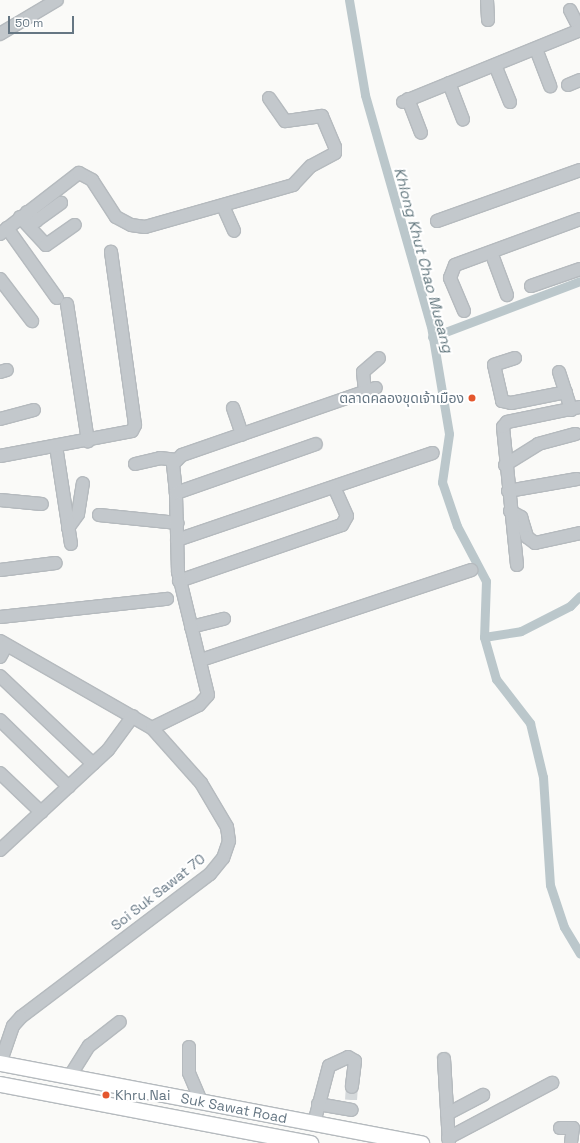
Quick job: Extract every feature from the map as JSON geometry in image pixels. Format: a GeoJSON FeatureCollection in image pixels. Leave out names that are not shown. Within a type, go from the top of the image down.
{"type":"FeatureCollection","features":[{"type":"Feature","properties":{"kind":"main road","name":"Suk Sawat Road"},"geometry":{"type":"LineString","coordinates":[[0,1063],[421,1143]]}},
{"type":"Feature","properties":{"kind":"main road","name":"Suk Sawat Road"},"geometry":{"type":"LineString","coordinates":[[0,1084],[270,1139],[310,1143]]}},
{"type":"Feature","properties":{"kind":"street"},"geometry":{"type":"LineString","coordinates":[[0,34],[57,0]]}},
{"type":"Feature","properties":{"kind":"street"},"geometry":{"type":"LineString","coordinates":[[487,0],[488,20]]}},
{"type":"Feature","properties":{"kind":"street"},"geometry":{"type":"LineString","coordinates":[[421,133],[406,100],[536,49],[580,30],[570,10]]}},
{"type":"Feature","properties":{"kind":"street"},"geometry":{"type":"LineString","coordinates":[[536,49],[550,86]]}},
{"type":"Feature","properties":{"kind":"street"},"geometry":{"type":"LineString","coordinates":[[495,65],[510,102]]}},
{"type":"Feature","properties":{"kind":"street"},"geometry":{"type":"LineString","coordinates":[[568,85],[580,80]]}},
{"type":"Feature","properties":{"kind":"street"},"geometry":{"type":"LineString","coordinates":[[450,83],[463,119]]}},
{"type":"Feature","properties":{"kind":"street"},"geometry":{"type":"LineString","coordinates":[[88,441],[62,301],[3,231],[79,173],[92,180],[116,217],[131,225],[168,223],[293,185],[311,166],[335,153],[325,118],[285,121],[269,98]]}},
{"type":"Feature","properties":{"kind":"street"},"geometry":{"type":"LineString","coordinates":[[437,221],[580,170]]}},
{"type":"Feature","properties":{"kind":"street"},"geometry":{"type":"LineString","coordinates":[[23,215],[36,221],[61,203]]}},
{"type":"Feature","properties":{"kind":"street"},"geometry":{"type":"LineString","coordinates":[[223,206],[234,231]]}},
{"type":"Feature","properties":{"kind":"street"},"geometry":{"type":"LineString","coordinates":[[23,215],[46,245],[75,225]]}},
{"type":"Feature","properties":{"kind":"street"},"geometry":{"type":"LineString","coordinates":[[464,311],[450,278],[451,269],[490,252],[580,220]]}},
{"type":"Feature","properties":{"kind":"street"},"geometry":{"type":"LineString","coordinates":[[0,456],[128,434],[135,425],[111,252]]}},
{"type":"Feature","properties":{"kind":"street"},"geometry":{"type":"LineString","coordinates":[[490,252],[508,295]]}},
{"type":"Feature","properties":{"kind":"street"},"geometry":{"type":"LineString","coordinates":[[531,286],[580,269]]}},
{"type":"Feature","properties":{"kind":"street"},"geometry":{"type":"LineString","coordinates":[[0,280],[32,321]]}},
{"type":"Feature","properties":{"kind":"street"},"geometry":{"type":"LineString","coordinates":[[136,464],[176,460],[242,434],[370,390],[363,372],[378,358]]}},
{"type":"Feature","properties":{"kind":"street"},"geometry":{"type":"LineString","coordinates":[[515,358],[494,365],[502,401],[511,403],[566,392]]}},
{"type":"Feature","properties":{"kind":"street"},"geometry":{"type":"LineString","coordinates":[[517,565],[501,432],[507,422],[576,409],[566,392],[559,372]]}},
{"type":"Feature","properties":{"kind":"street"},"geometry":{"type":"LineString","coordinates":[[233,408],[242,434]]}},
{"type":"Feature","properties":{"kind":"street"},"geometry":{"type":"LineString","coordinates":[[0,419],[34,410]]}},
{"type":"Feature","properties":{"kind":"street"},"geometry":{"type":"LineString","coordinates":[[505,465],[538,444],[576,434]]}},
{"type":"Feature","properties":{"kind":"street"},"geometry":{"type":"LineString","coordinates":[[176,493],[316,444]]}},
{"type":"Feature","properties":{"kind":"street"},"geometry":{"type":"LineString","coordinates":[[56,446],[71,544]]}},
{"type":"Feature","properties":{"kind":"street"},"geometry":{"type":"LineString","coordinates":[[178,540],[335,489],[433,453]]}},
{"type":"Feature","properties":{"kind":"street"},"geometry":{"type":"LineString","coordinates":[[152,728],[204,701],[208,688],[202,660],[191,627],[179,582],[178,523],[173,469],[176,460]]}},
{"type":"Feature","properties":{"kind":"street"},"geometry":{"type":"LineString","coordinates":[[508,491],[577,479]]}},
{"type":"Feature","properties":{"kind":"street"},"geometry":{"type":"LineString","coordinates":[[68,528],[78,514],[83,483]]}},
{"type":"Feature","properties":{"kind":"street"},"geometry":{"type":"LineString","coordinates":[[179,582],[342,525],[347,516],[335,489]]}},
{"type":"Feature","properties":{"kind":"street"},"geometry":{"type":"LineString","coordinates":[[0,500],[42,504]]}},
{"type":"Feature","properties":{"kind":"street"},"geometry":{"type":"LineString","coordinates":[[510,511],[521,517],[527,537],[536,543],[580,533]]}},
{"type":"Feature","properties":{"kind":"street"},"geometry":{"type":"LineString","coordinates":[[99,515],[178,523]]}},
{"type":"Feature","properties":{"kind":"street"},"geometry":{"type":"LineString","coordinates":[[0,570],[56,563]]}},
{"type":"Feature","properties":{"kind":"street"},"geometry":{"type":"LineString","coordinates":[[202,660],[471,570]]}},
{"type":"Feature","properties":{"kind":"street"},"geometry":{"type":"LineString","coordinates":[[0,617],[167,599]]}},
{"type":"Feature","properties":{"kind":"street"},"geometry":{"type":"LineString","coordinates":[[191,627],[224,619]]}},
{"type":"Feature","properties":{"kind":"street"},"geometry":{"type":"LineString","coordinates":[[0,657],[3,644]]}},
{"type":"Feature","properties":{"kind":"street","name":"Soi Suk Sawat 70"},"geometry":{"type":"LineString","coordinates":[[0,1063],[13,1026],[21,1017],[210,874],[223,858],[229,841],[227,827],[219,810],[201,783],[152,728],[3,644]]}},
{"type":"Feature","properties":{"kind":"street"},"geometry":{"type":"LineString","coordinates":[[0,676],[93,764]]}},
{"type":"Feature","properties":{"kind":"street"},"geometry":{"type":"LineString","coordinates":[[0,850],[108,750],[133,716]]}},
{"type":"Feature","properties":{"kind":"street"},"geometry":{"type":"LineString","coordinates":[[0,720],[69,787]]}},
{"type":"Feature","properties":{"kind":"street"},"geometry":{"type":"LineString","coordinates":[[0,773],[40,812]]}},
{"type":"Feature","properties":{"kind":"street"},"geometry":{"type":"LineString","coordinates":[[70,1076],[89,1046],[120,1022]]}},
{"type":"Feature","properties":{"kind":"street"},"geometry":{"type":"LineString","coordinates":[[189,1047],[189,1073],[201,1101]]}},
{"type":"Feature","properties":{"kind":"street"},"geometry":{"type":"LineString","coordinates":[[314,1123],[326,1071],[332,1063],[348,1058],[355,1061],[352,1086]]}},
{"type":"Feature","properties":{"kind":"street"},"geometry":{"type":"LineString","coordinates":[[444,1059],[449,1141],[552,1083]]}},
{"type":"Feature","properties":{"kind":"street"},"geometry":{"type":"LineString","coordinates":[[447,1114],[483,1095]]}},
{"type":"Feature","properties":{"kind":"street"},"geometry":{"type":"LineString","coordinates":[[318,1104],[351,1105],[350,1130]]}},
{"type":"Feature","properties":{"kind":"street"},"geometry":{"type":"LineString","coordinates":[[560,1128],[574,1130],[571,1143]]}},
{"type":"Feature","properties":{"kind":"waterway","name":"Khlong Khut Chao Mueang"},"geometry":{"type":"LineString","coordinates":[[349,0],[365,95],[431,326],[449,434],[442,482],[457,526],[486,581],[484,637],[496,679],[530,723],[543,777],[550,885],[564,927],[580,954]]}},
{"type":"Feature","properties":{"kind":"waterway"},"geometry":{"type":"LineString","coordinates":[[432,337],[580,281]]}},
{"type":"Feature","properties":{"kind":"waterway"},"geometry":{"type":"LineString","coordinates":[[484,637],[521,631],[570,606],[580,596]]}},
{"type":"Feature","properties":{"kind":"tunnel"},"geometry":{"type":"LineString","coordinates":[[351,1100],[352,1087]]}},
{"type":"Feature","properties":{"kind":"place","name":"ตลาดคลองขุดเจ้าเมือง"},"geometry":{"type":"Point","coordinates":[472,398]}},
{"type":"Feature","properties":{"kind":"place","name":"Khru Nai"},"geometry":{"type":"Point","coordinates":[106,1095]}}]}
